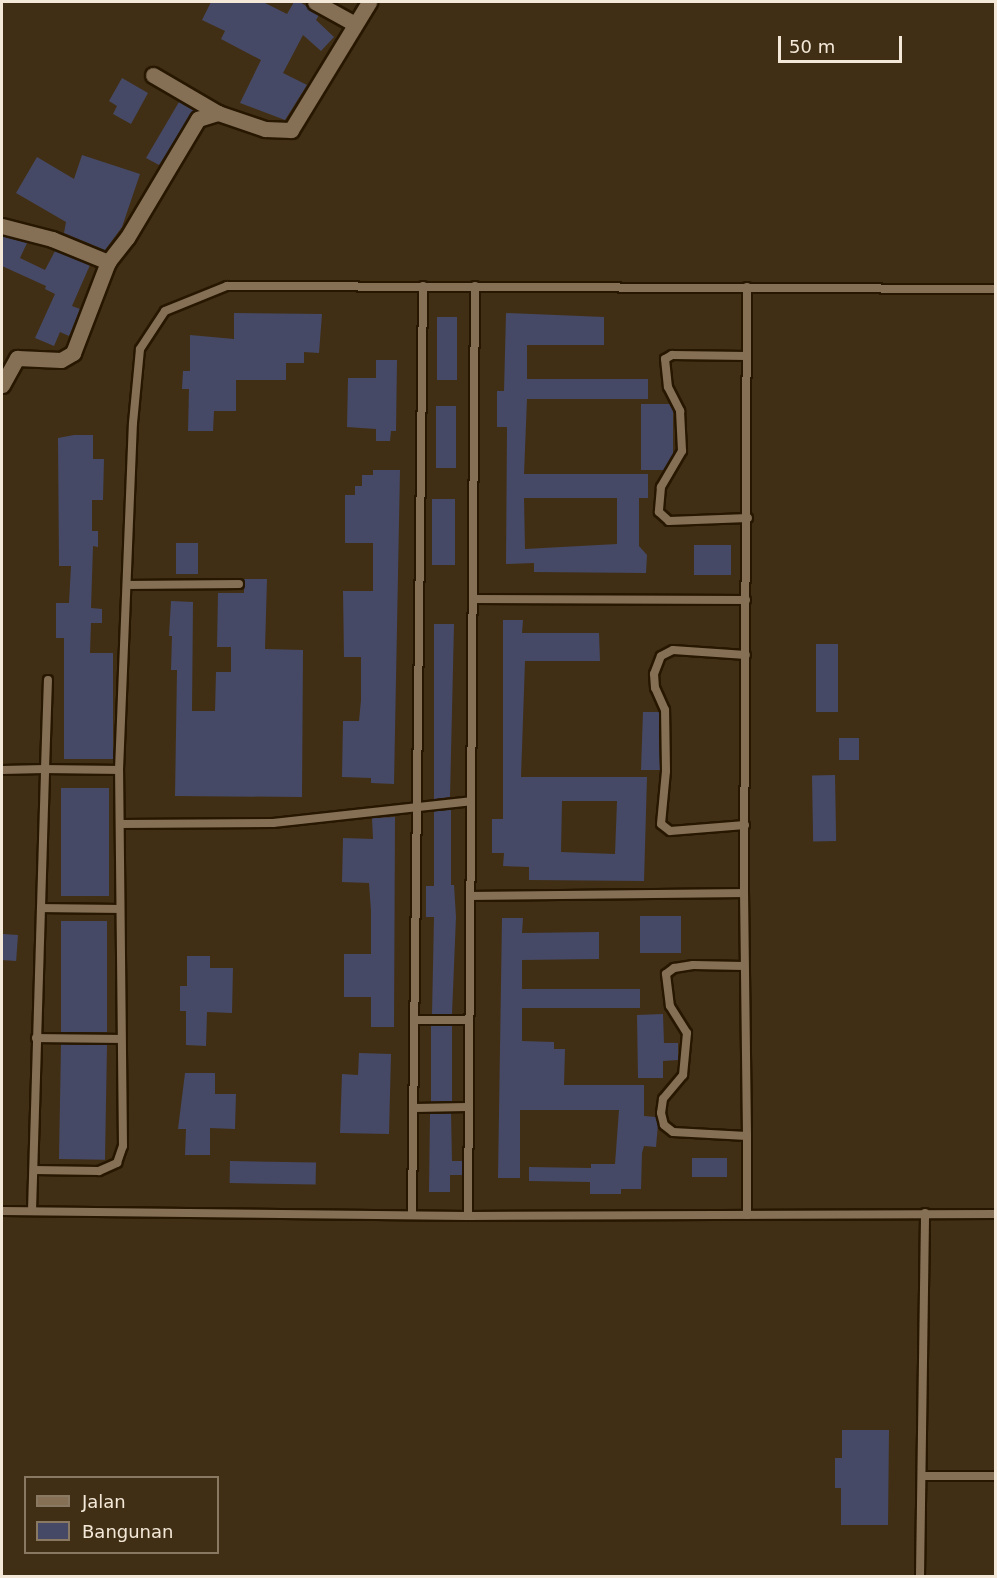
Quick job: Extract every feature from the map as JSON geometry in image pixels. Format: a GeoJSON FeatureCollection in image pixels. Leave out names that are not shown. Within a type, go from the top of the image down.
{"type":"FeatureCollection","features":[{"type":"Feature","properties":{"kind":"street"},"geometry":{"type":"LineString","coordinates":[[315,2],[353,23]]}},
{"type":"Feature","properties":{"kind":"street"},"geometry":{"type":"LineString","coordinates":[[153,75],[218,113],[265,129],[291,130],[304,112],[353,23],[369,2]]}},
{"type":"Feature","properties":{"kind":"street"},"geometry":{"type":"LineString","coordinates":[[2,385],[17,358],[61,360],[73,352],[108,262],[128,238],[195,123],[203,116],[218,113]]}},
{"type":"Feature","properties":{"kind":"street"},"geometry":{"type":"LineString","coordinates":[[2,226],[52,239],[108,262]]}},
{"type":"Feature","properties":{"kind":"lane"},"geometry":{"type":"LineString","coordinates":[[34,1170],[99,1171],[117,1163],[123,1146],[119,770],[127,585],[140,350],[165,311],[227,286],[996,288]]}},
{"type":"Feature","properties":{"kind":"lane"},"geometry":{"type":"LineString","coordinates":[[412,1214],[423,286]]}},
{"type":"Feature","properties":{"kind":"lane"},"geometry":{"type":"LineString","coordinates":[[468,1216],[475,286]]}},
{"type":"Feature","properties":{"kind":"lane"},"geometry":{"type":"LineString","coordinates":[[747,287],[748,518],[744,893],[747,1215]]}},
{"type":"Feature","properties":{"kind":"lane"},"geometry":{"type":"LineString","coordinates":[[747,356],[672,355],[665,358],[668,387],[680,411],[682,451],[661,487],[658,512],[669,521],[748,518]]}},
{"type":"Feature","properties":{"kind":"lane"},"geometry":{"type":"LineString","coordinates":[[127,585],[239,584]]}},
{"type":"Feature","properties":{"kind":"lane"},"geometry":{"type":"LineString","coordinates":[[474,599],[746,600]]}},
{"type":"Feature","properties":{"kind":"lane"},"geometry":{"type":"LineString","coordinates":[[745,825],[669,831],[661,824],[666,779],[665,710],[655,688],[654,674],[661,656],[672,650],[746,654]]}},
{"type":"Feature","properties":{"kind":"lane"},"geometry":{"type":"LineString","coordinates":[[33,1211],[36,1038],[48,680]]}},
{"type":"Feature","properties":{"kind":"lane"},"geometry":{"type":"LineString","coordinates":[[2,770],[119,770]]}},
{"type":"Feature","properties":{"kind":"lane"},"geometry":{"type":"LineString","coordinates":[[120,824],[273,824],[471,801]]}},
{"type":"Feature","properties":{"kind":"lane"},"geometry":{"type":"LineString","coordinates":[[471,896],[744,893]]}},
{"type":"Feature","properties":{"kind":"lane"},"geometry":{"type":"LineString","coordinates":[[41,908],[119,909]]}},
{"type":"Feature","properties":{"kind":"lane"},"geometry":{"type":"LineString","coordinates":[[744,966],[693,965],[674,968],[666,974],[670,1006],[687,1033],[687,1055],[683,1075],[663,1100],[661,1113],[664,1125],[673,1132],[747,1136]]}},
{"type":"Feature","properties":{"kind":"lane"},"geometry":{"type":"LineString","coordinates":[[415,1020],[469,1020]]}},
{"type":"Feature","properties":{"kind":"lane"},"geometry":{"type":"LineString","coordinates":[[36,1038],[122,1039]]}},
{"type":"Feature","properties":{"kind":"lane"},"geometry":{"type":"LineString","coordinates":[[414,1108],[468,1107]]}},
{"type":"Feature","properties":{"kind":"lane"},"geometry":{"type":"LineString","coordinates":[[2,1211],[468,1216],[996,1214]]}},
{"type":"Feature","properties":{"kind":"lane"},"geometry":{"type":"LineString","coordinates":[[920,1576],[925,1213]]}},
{"type":"Feature","properties":{"kind":"lane"},"geometry":{"type":"LineString","coordinates":[[922,1476],[996,1476]]}},
{"type":"Feature","properties":{"kind":"building"},"geometry":{"type":"Polygon","coordinates":[[[211,2],[263,2],[287,14],[294,2],[300,2],[319,15],[316,20],[334,37],[321,51],[303,35],[283,73],[307,85],[285,120],[240,103],[261,60],[221,39],[225,31],[202,20],[211,2]]]}},
{"type":"Feature","properties":{"kind":"building"},"geometry":{"type":"Polygon","coordinates":[[[122,78],[148,93],[131,124],[113,114],[117,106],[109,101],[122,78]]]}},
{"type":"Feature","properties":{"kind":"building"},"geometry":{"type":"Polygon","coordinates":[[[179,102],[194,110],[159,165],[146,158],[179,102]]]}},
{"type":"Feature","properties":{"kind":"building"},"geometry":{"type":"Polygon","coordinates":[[[82,155],[140,174],[122,227],[105,250],[64,233],[66,222],[16,193],[37,157],[74,179],[82,155]]]}},
{"type":"Feature","properties":{"kind":"building"},"geometry":{"type":"Polygon","coordinates":[[[2,236],[27,243],[20,258],[45,270],[55,251],[90,265],[72,306],[80,309],[69,336],[60,332],[54,346],[35,338],[55,294],[45,289],[46,286],[2,266],[2,236]]]}},
{"type":"Feature","properties":{"kind":"building"},"geometry":{"type":"Polygon","coordinates":[[[234,313],[322,314],[319,353],[304,352],[304,363],[286,363],[286,380],[236,380],[236,411],[214,411],[213,431],[188,431],[189,389],[182,389],[183,371],[190,371],[190,335],[234,339],[234,313]]]}},
{"type":"Feature","properties":{"kind":"building"},"geometry":{"type":"Polygon","coordinates":[[[506,313],[604,317],[604,345],[527,345],[527,379],[648,379],[648,399],[527,399],[524,474],[648,474],[648,498],[639,498],[639,546],[647,555],[646,573],[534,572],[534,563],[506,564],[507,427],[497,427],[497,391],[504,391],[506,313]],[[524,498],[525,549],[617,544],[617,498],[524,498]]]}},
{"type":"Feature","properties":{"kind":"building"},"geometry":{"type":"Polygon","coordinates":[[[437,317],[457,317],[457,380],[437,380],[437,317]]]}},
{"type":"Feature","properties":{"kind":"building"},"geometry":{"type":"Polygon","coordinates":[[[376,360],[397,360],[396,431],[391,431],[390,441],[376,441],[376,429],[347,427],[348,378],[376,378],[376,360]]]}},
{"type":"Feature","properties":{"kind":"building"},"geometry":{"type":"Polygon","coordinates":[[[641,404],[670,404],[673,410],[673,455],[664,470],[641,470],[641,404]]]}},
{"type":"Feature","properties":{"kind":"building"},"geometry":{"type":"Polygon","coordinates":[[[436,406],[456,406],[456,468],[436,468],[436,406]]]}},
{"type":"Feature","properties":{"kind":"building"},"geometry":{"type":"Polygon","coordinates":[[[93,435],[93,459],[104,459],[103,500],[92,500],[92,531],[98,531],[98,547],[93,546],[91,608],[102,609],[102,623],[91,623],[90,653],[113,653],[113,759],[64,759],[64,638],[56,638],[56,603],[69,603],[71,566],[59,566],[58,438],[93,435]]]}},
{"type":"Feature","properties":{"kind":"building"},"geometry":{"type":"Polygon","coordinates":[[[373,470],[400,470],[394,784],[371,783],[371,778],[342,777],[343,721],[359,721],[361,700],[361,657],[344,657],[343,591],[373,591],[373,543],[345,543],[345,495],[355,495],[355,486],[362,486],[362,475],[373,475],[373,470]]]}},
{"type":"Feature","properties":{"kind":"building"},"geometry":{"type":"Polygon","coordinates":[[[432,499],[455,499],[455,565],[432,565],[432,499]]]}},
{"type":"Feature","properties":{"kind":"building"},"geometry":{"type":"Polygon","coordinates":[[[176,543],[198,543],[198,574],[176,574],[176,543]]]}},
{"type":"Feature","properties":{"kind":"building"},"geometry":{"type":"Polygon","coordinates":[[[694,545],[731,545],[731,575],[694,575],[694,545]]]}},
{"type":"Feature","properties":{"kind":"building"},"geometry":{"type":"Polygon","coordinates":[[[244,579],[267,579],[265,649],[303,650],[302,797],[175,796],[177,670],[171,670],[172,636],[169,636],[171,601],[193,602],[192,711],[215,711],[216,672],[231,672],[231,647],[217,647],[218,593],[244,593],[244,579]]]}},
{"type":"Feature","properties":{"kind":"building"},"geometry":{"type":"Polygon","coordinates":[[[503,620],[523,620],[522,633],[599,633],[600,661],[525,661],[521,777],[647,777],[644,881],[529,880],[529,867],[503,866],[504,853],[492,853],[492,819],[503,819],[503,620]],[[562,801],[561,852],[615,854],[617,801],[562,801]]]}},
{"type":"Feature","properties":{"kind":"building"},"geometry":{"type":"Polygon","coordinates":[[[434,624],[454,624],[450,797],[434,799],[434,624]]]}},
{"type":"Feature","properties":{"kind":"building"},"geometry":{"type":"Polygon","coordinates":[[[816,644],[838,644],[838,712],[816,712],[816,644]]]}},
{"type":"Feature","properties":{"kind":"building"},"geometry":{"type":"Polygon","coordinates":[[[643,712],[659,712],[660,770],[641,770],[643,712]]]}},
{"type":"Feature","properties":{"kind":"building"},"geometry":{"type":"Polygon","coordinates":[[[839,738],[859,738],[859,760],[839,760],[839,738]]]}},
{"type":"Feature","properties":{"kind":"building"},"geometry":{"type":"Polygon","coordinates":[[[812,775],[835,775],[836,841],[813,841],[812,775]]]}},
{"type":"Feature","properties":{"kind":"building"},"geometry":{"type":"Polygon","coordinates":[[[61,788],[109,788],[109,896],[61,896],[61,788]]]}},
{"type":"Feature","properties":{"kind":"building"},"geometry":{"type":"Polygon","coordinates":[[[451,810],[451,885],[454,885],[456,917],[452,1014],[432,1014],[434,917],[426,917],[426,886],[434,886],[434,811],[451,810]]]}},
{"type":"Feature","properties":{"kind":"building"},"geometry":{"type":"Polygon","coordinates":[[[395,817],[394,1027],[371,1027],[371,997],[344,997],[344,954],[371,954],[371,911],[369,883],[342,882],[343,838],[373,839],[372,818],[395,817]]]}},
{"type":"Feature","properties":{"kind":"building"},"geometry":{"type":"Polygon","coordinates":[[[640,916],[681,916],[681,953],[640,953],[640,916]]]}},
{"type":"Feature","properties":{"kind":"building"},"geometry":{"type":"Polygon","coordinates":[[[502,918],[523,918],[522,933],[599,932],[599,959],[522,960],[522,989],[640,989],[640,1008],[522,1008],[522,1041],[554,1042],[554,1049],[565,1049],[564,1085],[644,1085],[644,1116],[656,1117],[658,1124],[656,1147],[644,1146],[642,1153],[641,1189],[621,1189],[621,1194],[590,1194],[590,1182],[529,1181],[529,1167],[591,1168],[591,1164],[615,1164],[619,1110],[520,1110],[520,1178],[498,1178],[502,918]]]}},
{"type":"Feature","properties":{"kind":"building"},"geometry":{"type":"Polygon","coordinates":[[[61,921],[107,921],[107,1032],[61,1032],[61,921]]]}},
{"type":"Feature","properties":{"kind":"building"},"geometry":{"type":"Polygon","coordinates":[[[3,934],[18,935],[16,961],[2,960],[3,934]]]}},
{"type":"Feature","properties":{"kind":"building"},"geometry":{"type":"Polygon","coordinates":[[[187,956],[210,956],[210,968],[233,968],[232,1013],[207,1012],[206,1046],[186,1045],[186,1011],[180,1011],[180,986],[187,986],[187,956]]]}},
{"type":"Feature","properties":{"kind":"building"},"geometry":{"type":"Polygon","coordinates":[[[663,1014],[664,1043],[678,1043],[678,1060],[663,1061],[663,1078],[638,1078],[637,1015],[663,1014]]]}},
{"type":"Feature","properties":{"kind":"building"},"geometry":{"type":"Polygon","coordinates":[[[431,1026],[452,1026],[452,1102],[431,1102],[431,1026]]]}},
{"type":"Feature","properties":{"kind":"building"},"geometry":{"type":"Polygon","coordinates":[[[61,1044],[107,1045],[105,1160],[59,1159],[61,1044]]]}},
{"type":"Feature","properties":{"kind":"building"},"geometry":{"type":"Polygon","coordinates":[[[359,1053],[391,1054],[389,1134],[340,1133],[342,1074],[358,1075],[359,1053]]]}},
{"type":"Feature","properties":{"kind":"building"},"geometry":{"type":"Polygon","coordinates":[[[185,1073],[215,1073],[215,1094],[236,1094],[235,1129],[210,1128],[210,1155],[185,1155],[186,1129],[178,1129],[185,1073]]]}},
{"type":"Feature","properties":{"kind":"building"},"geometry":{"type":"Polygon","coordinates":[[[451,1113],[452,1161],[462,1161],[462,1175],[450,1175],[450,1192],[429,1192],[430,1114],[451,1113]]]}},
{"type":"Feature","properties":{"kind":"building"},"geometry":{"type":"Polygon","coordinates":[[[692,1158],[727,1158],[727,1177],[692,1177],[692,1158]]]}},
{"type":"Feature","properties":{"kind":"building"},"geometry":{"type":"Polygon","coordinates":[[[230,1161],[316,1163],[316,1184],[230,1183],[230,1161]]]}},
{"type":"Feature","properties":{"kind":"building"},"geometry":{"type":"Polygon","coordinates":[[[842,1430],[889,1430],[888,1525],[841,1525],[841,1488],[835,1488],[835,1458],[842,1458],[842,1430]]]}}]}
